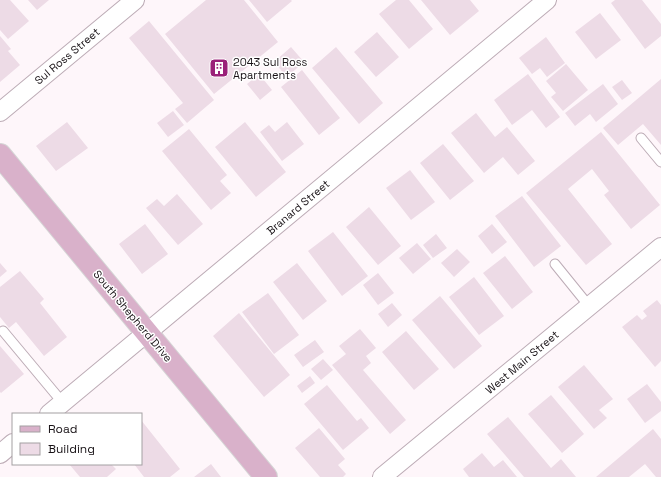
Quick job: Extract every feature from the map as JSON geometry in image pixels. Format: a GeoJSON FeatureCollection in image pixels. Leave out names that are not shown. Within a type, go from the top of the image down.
{"type":"FeatureCollection","features":[{"type":"Feature","properties":{"kind":"main road","name":"South Shepherd Drive"},"geometry":{"type":"LineString","coordinates":[[0,155],[148,332],[266,477]]}},
{"type":"Feature","properties":{"kind":"street","name":"Sul Ross Street"},"geometry":{"type":"LineString","coordinates":[[0,112],[135,0]]}},
{"type":"Feature","properties":{"kind":"street","name":"Branard Street"},"geometry":{"type":"LineString","coordinates":[[56,408],[547,0]]}},
{"type":"Feature","properties":{"kind":"street","name":"West Main Street"},"geometry":{"type":"LineString","coordinates":[[382,477],[661,247]]}},
{"type":"Feature","properties":{"kind":"street"},"geometry":{"type":"LineString","coordinates":[[0,454],[12,444]]}},
{"type":"Feature","properties":{"kind":"lane"},"geometry":{"type":"LineString","coordinates":[[641,138],[661,162]]}},
{"type":"Feature","properties":{"kind":"lane"},"geometry":{"type":"LineString","coordinates":[[555,264],[589,306]]}},
{"type":"Feature","properties":{"kind":"lane"},"geometry":{"type":"LineString","coordinates":[[3,331],[56,408]]}},
{"type":"Feature","properties":{"kind":"building"},"geometry":{"type":"Polygon","coordinates":[[[0,0],[10,0],[29,21],[8,39],[0,30],[0,0]]]}},
{"type":"Feature","properties":{"kind":"building"},"geometry":{"type":"Polygon","coordinates":[[[28,0],[49,0],[37,10],[28,0]]]}},
{"type":"Feature","properties":{"kind":"building","name":"2043 Sul Ross Apartments"},"geometry":{"type":"Polygon","coordinates":[[[206,0],[244,0],[278,42],[214,94],[165,34],[206,0]]]}},
{"type":"Feature","properties":{"kind":"building"},"geometry":{"type":"Polygon","coordinates":[[[249,0],[291,0],[292,1],[267,22],[249,0]]]}},
{"type":"Feature","properties":{"kind":"building"},"geometry":{"type":"Polygon","coordinates":[[[396,0],[409,0],[433,29],[409,49],[379,14],[396,0]]]}},
{"type":"Feature","properties":{"kind":"building"},"geometry":{"type":"Polygon","coordinates":[[[421,0],[470,0],[479,11],[450,35],[421,0]]]}},
{"type":"Feature","properties":{"kind":"building"},"geometry":{"type":"Polygon","coordinates":[[[615,0],[642,0],[661,24],[661,36],[645,49],[611,3],[615,0]]]}},
{"type":"Feature","properties":{"kind":"building"},"geometry":{"type":"Polygon","coordinates":[[[600,13],[621,40],[596,59],[575,32],[600,13]]]}},
{"type":"Feature","properties":{"kind":"building"},"geometry":{"type":"Polygon","coordinates":[[[149,21],[214,100],[187,123],[175,109],[183,103],[129,38],[149,21]]]}},
{"type":"Feature","properties":{"kind":"building"},"geometry":{"type":"Polygon","coordinates":[[[377,32],[399,57],[376,77],[354,52],[377,32]]]}},
{"type":"Feature","properties":{"kind":"building"},"geometry":{"type":"Polygon","coordinates":[[[0,36],[11,49],[8,51],[20,65],[0,82],[0,36]]]}},
{"type":"Feature","properties":{"kind":"building"},"geometry":{"type":"Polygon","coordinates":[[[546,37],[565,63],[547,77],[540,68],[532,74],[519,58],[546,37]]]}},
{"type":"Feature","properties":{"kind":"building"},"geometry":{"type":"Polygon","coordinates":[[[291,47],[304,62],[287,77],[274,62],[291,47]]]}},
{"type":"Feature","properties":{"kind":"building"},"geometry":{"type":"Polygon","coordinates":[[[336,47],[383,103],[359,124],[312,68],[336,47]]]}},
{"type":"Feature","properties":{"kind":"building"},"geometry":{"type":"Polygon","coordinates":[[[566,64],[588,90],[563,111],[551,97],[556,93],[546,81],[566,64]]]}},
{"type":"Feature","properties":{"kind":"building"},"geometry":{"type":"Polygon","coordinates":[[[302,70],[340,118],[319,135],[281,87],[302,70]]]}},
{"type":"Feature","properties":{"kind":"building"},"geometry":{"type":"Polygon","coordinates":[[[259,74],[272,90],[260,100],[247,84],[259,74]]]}},
{"type":"Feature","properties":{"kind":"building"},"geometry":{"type":"Polygon","coordinates":[[[528,74],[560,117],[546,128],[532,110],[512,125],[494,100],[528,74]]]}},
{"type":"Feature","properties":{"kind":"building"},"geometry":{"type":"Polygon","coordinates":[[[661,79],[661,145],[643,124],[618,145],[603,128],[661,79]]]}},
{"type":"Feature","properties":{"kind":"building"},"geometry":{"type":"Polygon","coordinates":[[[622,80],[632,93],[622,100],[612,87],[622,80]]]}},
{"type":"Feature","properties":{"kind":"building"},"geometry":{"type":"Polygon","coordinates":[[[603,84],[618,104],[596,122],[590,114],[575,126],[565,113],[603,84]]]}},
{"type":"Feature","properties":{"kind":"building"},"geometry":{"type":"Polygon","coordinates":[[[173,111],[184,125],[168,137],[157,123],[173,111]]]}},
{"type":"Feature","properties":{"kind":"building"},"geometry":{"type":"Polygon","coordinates":[[[476,113],[495,137],[507,127],[535,161],[518,175],[503,157],[484,173],[451,133],[476,113]]]}},
{"type":"Feature","properties":{"kind":"building"},"geometry":{"type":"Polygon","coordinates":[[[67,122],[88,148],[56,171],[36,146],[67,122]]]}},
{"type":"Feature","properties":{"kind":"building"},"geometry":{"type":"Polygon","coordinates":[[[245,122],[286,172],[256,197],[215,147],[245,122]]]}},
{"type":"Feature","properties":{"kind":"building"},"geometry":{"type":"Polygon","coordinates":[[[287,122],[304,144],[282,161],[260,132],[269,125],[275,132],[287,122]]]}},
{"type":"Feature","properties":{"kind":"building"},"geometry":{"type":"Polygon","coordinates":[[[189,129],[227,175],[220,181],[231,193],[211,210],[162,151],[189,129]]]}},
{"type":"Feature","properties":{"kind":"building"},"geometry":{"type":"Polygon","coordinates":[[[601,132],[660,205],[631,229],[604,195],[609,191],[592,169],[568,189],[612,244],[586,265],[526,193],[601,132]]]}},
{"type":"Feature","properties":{"kind":"building"},"geometry":{"type":"Polygon","coordinates":[[[443,144],[474,181],[450,200],[420,163],[443,144]]]}},
{"type":"Feature","properties":{"kind":"building"},"geometry":{"type":"Polygon","coordinates":[[[410,170],[435,202],[411,220],[386,188],[410,170]]]}},
{"type":"Feature","properties":{"kind":"building"},"geometry":{"type":"Polygon","coordinates":[[[177,194],[203,224],[178,245],[146,208],[157,199],[164,206],[177,194]]]}},
{"type":"Feature","properties":{"kind":"building"},"geometry":{"type":"Polygon","coordinates":[[[522,196],[561,246],[534,267],[495,216],[522,196]]]}},
{"type":"Feature","properties":{"kind":"building"},"geometry":{"type":"Polygon","coordinates":[[[369,207],[401,246],[378,265],[346,227],[369,207]]]}},
{"type":"Feature","properties":{"kind":"building"},"geometry":{"type":"Polygon","coordinates":[[[145,224],[168,254],[142,274],[119,244],[145,224]]]}},
{"type":"Feature","properties":{"kind":"building"},"geometry":{"type":"Polygon","coordinates":[[[492,224],[507,242],[492,254],[478,236],[492,224]]]}},
{"type":"Feature","properties":{"kind":"building"},"geometry":{"type":"Polygon","coordinates":[[[333,232],[368,276],[342,296],[308,251],[333,232]]]}},
{"type":"Feature","properties":{"kind":"building"},"geometry":{"type":"Polygon","coordinates":[[[436,234],[447,248],[433,258],[423,245],[436,234]]]}},
{"type":"Feature","properties":{"kind":"building"},"geometry":{"type":"Polygon","coordinates":[[[417,243],[431,259],[413,274],[399,258],[417,243]]]}},
{"type":"Feature","properties":{"kind":"building"},"geometry":{"type":"Polygon","coordinates":[[[457,249],[470,262],[454,277],[441,263],[457,249]]]}},
{"type":"Feature","properties":{"kind":"building"},"geometry":{"type":"Polygon","coordinates":[[[505,256],[533,292],[512,309],[483,273],[505,256]]]}},
{"type":"Feature","properties":{"kind":"building"},"geometry":{"type":"Polygon","coordinates":[[[0,263],[7,271],[0,277],[0,263]]]}},
{"type":"Feature","properties":{"kind":"building"},"geometry":{"type":"Polygon","coordinates":[[[297,263],[327,301],[303,320],[273,282],[297,263]]]}},
{"type":"Feature","properties":{"kind":"building"},"geometry":{"type":"Polygon","coordinates":[[[20,271],[44,299],[40,303],[67,337],[44,356],[16,322],[9,328],[0,317],[0,287],[20,271]]]}},
{"type":"Feature","properties":{"kind":"building"},"geometry":{"type":"Polygon","coordinates":[[[378,273],[394,293],[378,305],[363,285],[378,273]]]}},
{"type":"Feature","properties":{"kind":"building"},"geometry":{"type":"Polygon","coordinates":[[[474,277],[504,316],[479,335],[449,297],[474,277]]]}},
{"type":"Feature","properties":{"kind":"building"},"geometry":{"type":"Polygon","coordinates":[[[268,293],[299,335],[274,354],[242,312],[268,293]]]}},
{"type":"Feature","properties":{"kind":"building"},"geometry":{"type":"Polygon","coordinates":[[[440,296],[482,346],[454,369],[412,320],[440,296]]]}},
{"type":"Feature","properties":{"kind":"building"},"geometry":{"type":"Polygon","coordinates":[[[657,300],[661,305],[661,361],[655,367],[622,327],[637,315],[642,320],[647,316],[643,311],[657,300]]]}},
{"type":"Feature","properties":{"kind":"building"},"geometry":{"type":"Polygon","coordinates":[[[392,303],[402,315],[388,327],[378,314],[392,303]]]}},
{"type":"Feature","properties":{"kind":"building"},"geometry":{"type":"Polygon","coordinates":[[[239,313],[290,375],[264,397],[213,336],[239,313]]]}},
{"type":"Feature","properties":{"kind":"building"},"geometry":{"type":"Polygon","coordinates":[[[360,329],[376,348],[366,356],[371,363],[363,370],[406,420],[390,434],[332,365],[346,354],[339,346],[360,329]]]}},
{"type":"Feature","properties":{"kind":"building"},"geometry":{"type":"Polygon","coordinates":[[[406,331],[439,369],[414,390],[382,352],[406,331]]]}},
{"type":"Feature","properties":{"kind":"building"},"geometry":{"type":"Polygon","coordinates":[[[315,340],[324,352],[303,367],[294,355],[315,340]]]}},
{"type":"Feature","properties":{"kind":"building"},"geometry":{"type":"Polygon","coordinates":[[[0,346],[24,374],[1,393],[0,392],[0,346]]]}},
{"type":"Feature","properties":{"kind":"building"},"geometry":{"type":"Polygon","coordinates":[[[323,359],[333,370],[321,380],[311,369],[323,359]]]}},
{"type":"Feature","properties":{"kind":"building"},"geometry":{"type":"Polygon","coordinates":[[[584,365],[613,399],[599,410],[607,418],[594,429],[558,387],[584,365]]]}},
{"type":"Feature","properties":{"kind":"building"},"geometry":{"type":"Polygon","coordinates":[[[310,376],[315,383],[302,393],[297,386],[310,376]]]}},
{"type":"Feature","properties":{"kind":"building"},"geometry":{"type":"Polygon","coordinates":[[[647,384],[661,402],[661,411],[645,423],[627,399],[647,384]]]}},
{"type":"Feature","properties":{"kind":"building"},"geometry":{"type":"Polygon","coordinates":[[[327,385],[357,421],[361,418],[369,428],[343,450],[304,404],[327,385]]]}},
{"type":"Feature","properties":{"kind":"building"},"geometry":{"type":"Polygon","coordinates":[[[551,395],[584,434],[562,453],[528,414],[551,395]]]}},
{"type":"Feature","properties":{"kind":"building"},"geometry":{"type":"Polygon","coordinates":[[[508,417],[551,468],[561,459],[576,477],[524,477],[487,434],[508,417]]]}},
{"type":"Feature","properties":{"kind":"building"},"geometry":{"type":"Polygon","coordinates":[[[142,421],[180,469],[170,477],[144,477],[135,465],[142,465],[142,421]]]}},
{"type":"Feature","properties":{"kind":"building"},"geometry":{"type":"Polygon","coordinates":[[[319,428],[345,459],[338,465],[346,474],[343,477],[320,477],[295,448],[319,428]]]}},
{"type":"Feature","properties":{"kind":"building"},"geometry":{"type":"Polygon","coordinates":[[[653,429],[661,439],[661,477],[656,477],[645,464],[629,477],[596,477],[653,429]]]}},
{"type":"Feature","properties":{"kind":"building"},"geometry":{"type":"Polygon","coordinates":[[[482,453],[494,467],[503,460],[517,477],[469,477],[463,469],[482,453]]]}},
{"type":"Feature","properties":{"kind":"building"},"geometry":{"type":"Polygon","coordinates":[[[211,464],[221,477],[194,477],[211,464]]]}},
{"type":"Feature","properties":{"kind":"building"},"geometry":{"type":"Polygon","coordinates":[[[70,465],[112,465],[116,469],[107,477],[80,477],[70,465]]]}},
{"type":"Feature","properties":{"kind":"place","name":"2043 Sul Ross Apartments"},"geometry":{"type":"Point","coordinates":[219,68]}}]}
